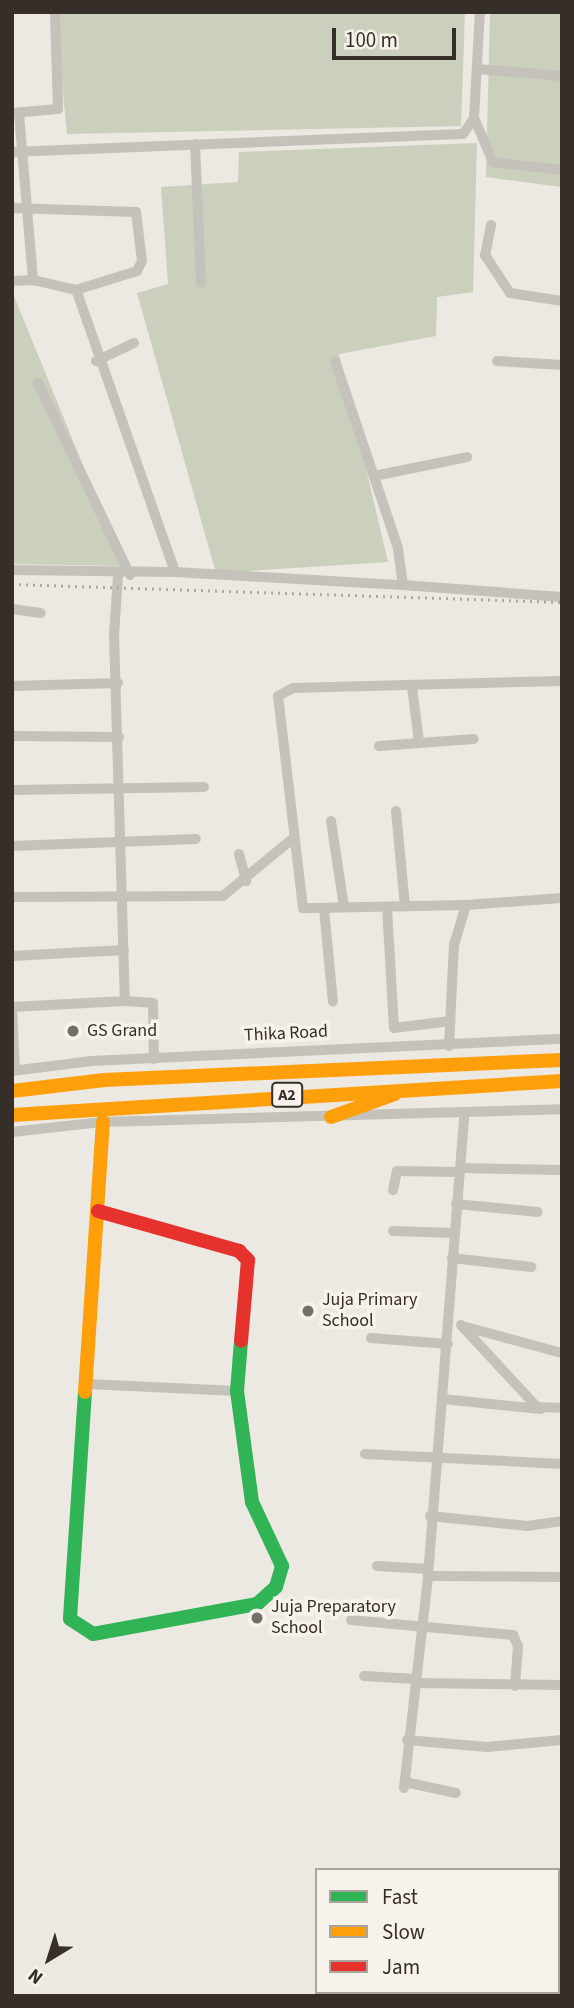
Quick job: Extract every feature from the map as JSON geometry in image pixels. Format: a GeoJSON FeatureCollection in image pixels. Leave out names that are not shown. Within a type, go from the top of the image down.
{"type":"FeatureCollection","features":[{"type":"Feature","properties":{"kind":"main road","name":"A2"},"geometry":{"type":"LineString","coordinates":[[12,1091],[104,1080],[560,1060]]}},
{"type":"Feature","properties":{"kind":"main road","name":"A2"},"geometry":{"type":"LineString","coordinates":[[12,1115],[405,1089],[558,1082]]}},
{"type":"Feature","properties":{"kind":"main road"},"geometry":{"type":"LineString","coordinates":[[331,1117],[405,1089]]}},
{"type":"Feature","properties":{"kind":"main road"},"geometry":{"type":"LineString","coordinates":[[98,1211],[246,1255],[237,1391],[252,1502],[282,1566],[280,1581],[266,1598],[243,1609],[93,1634],[70,1619],[103,1122]]}},
{"type":"Feature","properties":{"kind":"street"},"geometry":{"type":"LineString","coordinates":[[33,280],[25,207],[15,152],[16,113],[58,109],[55,12]]}},
{"type":"Feature","properties":{"kind":"street"},"geometry":{"type":"LineString","coordinates":[[480,12],[474,118],[494,162],[562,170]]}},
{"type":"Feature","properties":{"kind":"street"},"geometry":{"type":"LineString","coordinates":[[477,69],[562,76]]}},
{"type":"Feature","properties":{"kind":"street"},"geometry":{"type":"LineString","coordinates":[[15,152],[463,134],[474,118]]}},
{"type":"Feature","properties":{"kind":"street"},"geometry":{"type":"LineString","coordinates":[[195,144],[201,283]]}},
{"type":"Feature","properties":{"kind":"street"},"geometry":{"type":"LineString","coordinates":[[12,208],[128,207],[137,214],[137,271],[76,290],[33,280],[12,281]]}},
{"type":"Feature","properties":{"kind":"street"},"geometry":{"type":"LineString","coordinates":[[491,225],[485,255],[510,293],[562,301]]}},
{"type":"Feature","properties":{"kind":"street"},"geometry":{"type":"LineString","coordinates":[[76,290],[96,361],[174,572]]}},
{"type":"Feature","properties":{"kind":"street"},"geometry":{"type":"LineString","coordinates":[[96,361],[134,343]]}},
{"type":"Feature","properties":{"kind":"street"},"geometry":{"type":"LineString","coordinates":[[335,361],[374,477],[403,584]]}},
{"type":"Feature","properties":{"kind":"street"},"geometry":{"type":"LineString","coordinates":[[497,361],[562,365]]}},
{"type":"Feature","properties":{"kind":"street"},"geometry":{"type":"LineString","coordinates":[[38,383],[130,575]]}},
{"type":"Feature","properties":{"kind":"street"},"geometry":{"type":"LineString","coordinates":[[374,477],[467,457]]}},
{"type":"Feature","properties":{"kind":"street"},"geometry":{"type":"LineString","coordinates":[[12,570],[118,575],[174,572],[403,584],[562,597]]}},
{"type":"Feature","properties":{"kind":"street"},"geometry":{"type":"LineString","coordinates":[[118,575],[121,898],[125,1001]]}},
{"type":"Feature","properties":{"kind":"street"},"geometry":{"type":"LineString","coordinates":[[12,609],[41,613]]}},
{"type":"Feature","properties":{"kind":"street"},"geometry":{"type":"LineString","coordinates":[[562,681],[293,688],[278,696],[291,840],[303,908],[466,905],[562,898]]}},
{"type":"Feature","properties":{"kind":"street"},"geometry":{"type":"LineString","coordinates":[[12,686],[118,683]]}},
{"type":"Feature","properties":{"kind":"street"},"geometry":{"type":"LineString","coordinates":[[412,687],[419,742]]}},
{"type":"Feature","properties":{"kind":"street"},"geometry":{"type":"LineString","coordinates":[[12,736],[119,737]]}},
{"type":"Feature","properties":{"kind":"street"},"geometry":{"type":"LineString","coordinates":[[379,746],[474,739]]}},
{"type":"Feature","properties":{"kind":"street"},"geometry":{"type":"LineString","coordinates":[[12,790],[204,787]]}},
{"type":"Feature","properties":{"kind":"street"},"geometry":{"type":"LineString","coordinates":[[396,811],[405,907]]}},
{"type":"Feature","properties":{"kind":"street"},"geometry":{"type":"LineString","coordinates":[[331,821],[344,907]]}},
{"type":"Feature","properties":{"kind":"street"},"geometry":{"type":"LineString","coordinates":[[12,846],[196,839]]}},
{"type":"Feature","properties":{"kind":"street"},"geometry":{"type":"LineString","coordinates":[[12,897],[223,896],[246,881],[291,840]]}},
{"type":"Feature","properties":{"kind":"street"},"geometry":{"type":"LineString","coordinates":[[239,854],[246,881]]}},
{"type":"Feature","properties":{"kind":"street"},"geometry":{"type":"LineString","coordinates":[[449,1045],[454,945],[466,905]]}},
{"type":"Feature","properties":{"kind":"street"},"geometry":{"type":"LineString","coordinates":[[387,907],[394,1028],[451,1021]]}},
{"type":"Feature","properties":{"kind":"street"},"geometry":{"type":"LineString","coordinates":[[324,909],[333,1002]]}},
{"type":"Feature","properties":{"kind":"street"},"geometry":{"type":"LineString","coordinates":[[12,956],[124,950]]}},
{"type":"Feature","properties":{"kind":"street"},"geometry":{"type":"LineString","coordinates":[[14,1071],[12,1008],[125,1001],[153,1003],[154,1059]]}},
{"type":"Feature","properties":{"kind":"street","name":"Thika Road"},"geometry":{"type":"LineString","coordinates":[[14,1071],[154,1059],[562,1039]]}},
{"type":"Feature","properties":{"kind":"street"},"geometry":{"type":"LineString","coordinates":[[12,1132],[103,1122],[464,1116],[562,1109]]}},
{"type":"Feature","properties":{"kind":"street"},"geometry":{"type":"LineString","coordinates":[[456,1793],[404,1785],[428,1572],[430,1516],[448,1343],[453,1233],[464,1116]]}},
{"type":"Feature","properties":{"kind":"street"},"geometry":{"type":"LineString","coordinates":[[393,1190],[397,1171],[562,1170]]}},
{"type":"Feature","properties":{"kind":"street"},"geometry":{"type":"LineString","coordinates":[[456,1204],[538,1212]]}},
{"type":"Feature","properties":{"kind":"street"},"geometry":{"type":"LineString","coordinates":[[393,1231],[453,1233]]}},
{"type":"Feature","properties":{"kind":"street"},"geometry":{"type":"LineString","coordinates":[[452,1258],[531,1267]]}},
{"type":"Feature","properties":{"kind":"street"},"geometry":{"type":"LineString","coordinates":[[449,1320],[562,1353]]}},
{"type":"Feature","properties":{"kind":"street"},"geometry":{"type":"LineString","coordinates":[[461,1325],[542,1409]]}},
{"type":"Feature","properties":{"kind":"street"},"geometry":{"type":"LineString","coordinates":[[371,1338],[448,1343]]}},
{"type":"Feature","properties":{"kind":"street"},"geometry":{"type":"LineString","coordinates":[[87,1384],[237,1391]]}},
{"type":"Feature","properties":{"kind":"street"},"geometry":{"type":"LineString","coordinates":[[443,1399],[542,1409],[562,1408]]}},
{"type":"Feature","properties":{"kind":"street"},"geometry":{"type":"LineString","coordinates":[[365,1454],[437,1460],[562,1464]]}},
{"type":"Feature","properties":{"kind":"street"},"geometry":{"type":"LineString","coordinates":[[430,1516],[527,1525],[562,1521]]}},
{"type":"Feature","properties":{"kind":"street"},"geometry":{"type":"LineString","coordinates":[[377,1566],[428,1572],[562,1577]]}},
{"type":"Feature","properties":{"kind":"street"},"geometry":{"type":"LineString","coordinates":[[351,1620],[421,1629],[513,1635],[519,1646],[515,1686]]}},
{"type":"Feature","properties":{"kind":"street"},"geometry":{"type":"LineString","coordinates":[[364,1676],[515,1686],[562,1685]]}},
{"type":"Feature","properties":{"kind":"street"},"geometry":{"type":"LineString","coordinates":[[407,1740],[487,1747],[562,1740]]}},
{"type":"Feature","properties":{"kind":"green space"},"geometry":{"type":"Polygon","coordinates":[[[55,12],[465,12],[461,126],[67,134],[55,12]]]}},
{"type":"Feature","properties":{"kind":"green space"},"geometry":{"type":"Polygon","coordinates":[[[490,12],[562,12],[562,187],[486,177],[490,12]]]}},
{"type":"Feature","properties":{"kind":"green space"},"geometry":{"type":"Polygon","coordinates":[[[477,143],[473,292],[437,297],[436,336],[339,354],[388,562],[216,573],[137,293],[168,284],[161,187],[238,182],[239,152],[477,143]]]}},
{"type":"Feature","properties":{"kind":"green space"},"geometry":{"type":"Polygon","coordinates":[[[14,296],[124,566],[12,564],[14,296]]]}},
{"type":"Feature","properties":{"kind":"railway"},"geometry":{"type":"LineString","coordinates":[[12,584],[562,602]]}},
{"type":"Feature","properties":{"kind":"traffic: fast"},"geometry":{"type":"LineString","coordinates":[[85,1392],[70,1619],[93,1634],[257,1604],[276,1587],[282,1566],[252,1502],[237,1391],[241,1341]]}},
{"type":"Feature","properties":{"kind":"traffic: slow"},"geometry":{"type":"LineString","coordinates":[[12,1091],[104,1080],[562,1060]]}},
{"type":"Feature","properties":{"kind":"traffic: slow"},"geometry":{"type":"LineString","coordinates":[[12,1115],[562,1081]]}},
{"type":"Feature","properties":{"kind":"traffic: slow"},"geometry":{"type":"LineString","coordinates":[[331,1117],[395,1094]]}},
{"type":"Feature","properties":{"kind":"traffic: slow"},"geometry":{"type":"LineString","coordinates":[[85,1392],[103,1122]]}},
{"type":"Feature","properties":{"kind":"traffic: jam"},"geometry":{"type":"LineString","coordinates":[[98,1211],[239,1251],[248,1260],[241,1341]]}},
{"type":"Feature","properties":{"kind":"place","name":"GS Grand"},"geometry":{"type":"Point","coordinates":[73,1031]}},
{"type":"Feature","properties":{"kind":"place","name":"Juja Primary School"},"geometry":{"type":"Point","coordinates":[308,1311]}},
{"type":"Feature","properties":{"kind":"place","name":"Juja Preparatory School"},"geometry":{"type":"Point","coordinates":[257,1618]}}]}
